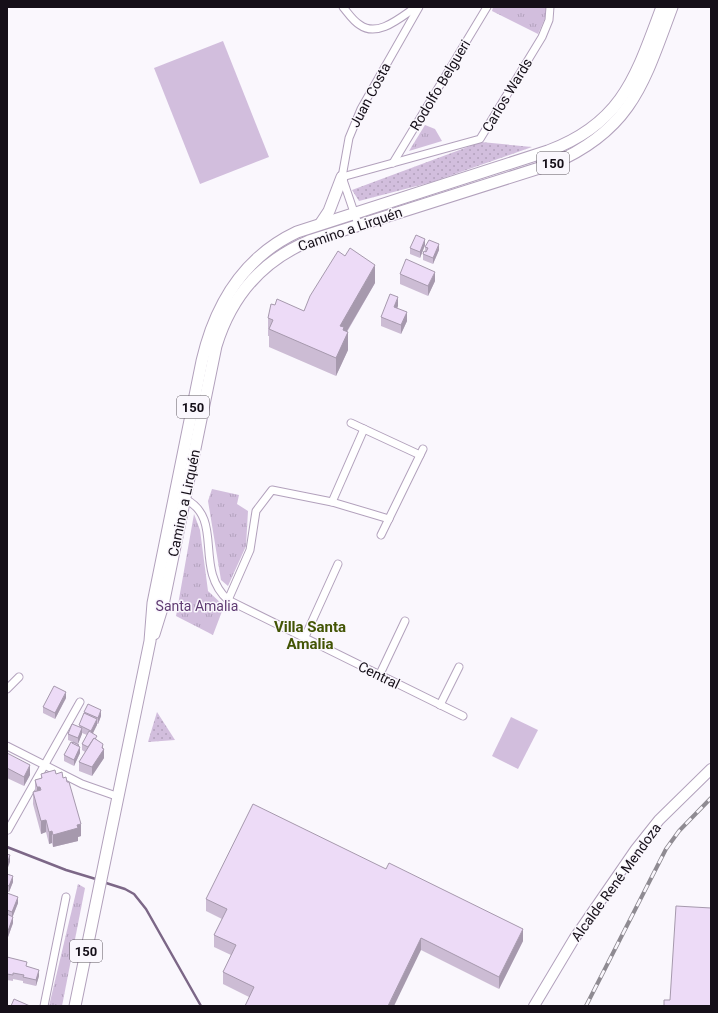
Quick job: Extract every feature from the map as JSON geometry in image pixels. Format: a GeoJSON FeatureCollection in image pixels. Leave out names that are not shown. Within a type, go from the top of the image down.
{"type":"FeatureCollection","features":[{"type":"Feature","properties":{"kind":"main road","name":"Camino a Lirquén"},"geometry":{"type":"LineString","coordinates":[[119,797],[150,642],[152,613],[158,580],[202,361],[215,320],[234,285],[262,253],[285,237],[321,223],[548,151],[565,144],[592,128],[613,110],[630,87],[640,66],[662,7]]}},
{"type":"Feature","properties":{"kind":"main road","name":"Camino a Lirquén"},"geometry":{"type":"LineString","coordinates":[[150,642],[163,605],[216,346],[224,322],[238,298],[256,275],[286,252],[309,241],[358,224],[552,164],[589,145],[614,124],[636,96],[647,75],[672,7]]}},
{"type":"Feature","properties":{"kind":"main road"},"geometry":{"type":"LineString","coordinates":[[321,223],[328,211],[342,176]]}},
{"type":"Feature","properties":{"kind":"main road","name":"150"},"geometry":{"type":"LineString","coordinates":[[75,1006],[119,797]]}},
{"type":"Feature","properties":{"kind":"street"},"geometry":{"type":"LineString","coordinates":[[343,7],[360,25],[371,29],[388,25],[416,7]]}},
{"type":"Feature","properties":{"kind":"street","name":"Juan Costa"},"geometry":{"type":"LineString","coordinates":[[354,213],[342,176],[348,138],[356,118],[419,7]]}},
{"type":"Feature","properties":{"kind":"street","name":"Rodolfo Belgueri"},"geometry":{"type":"LineString","coordinates":[[393,163],[487,7]]}},
{"type":"Feature","properties":{"kind":"street","name":"Carlos Wards"},"geometry":{"type":"LineString","coordinates":[[342,176],[480,139],[542,37],[549,20],[550,7]]}},
{"type":"Feature","properties":{"kind":"street"},"geometry":{"type":"LineString","coordinates":[[354,213],[358,224]]}},
{"type":"Feature","properties":{"kind":"street"},"geometry":{"type":"LineString","coordinates":[[352,423],[422,452],[381,535]]}},
{"type":"Feature","properties":{"kind":"street"},"geometry":{"type":"LineString","coordinates":[[332,502],[364,429]]}},
{"type":"Feature","properties":{"kind":"street"},"geometry":{"type":"LineString","coordinates":[[228,600],[250,550],[256,511],[272,490],[332,502],[389,519]]}},
{"type":"Feature","properties":{"kind":"street","name":"Central"},"geometry":{"type":"LineString","coordinates":[[185,499],[196,506],[203,515],[206,526],[212,578],[218,590],[228,600],[304,639],[463,716]]}},
{"type":"Feature","properties":{"kind":"street"},"geometry":{"type":"LineString","coordinates":[[304,639],[338,564]]}},
{"type":"Feature","properties":{"kind":"street"},"geometry":{"type":"LineString","coordinates":[[379,676],[406,621]]}},
{"type":"Feature","properties":{"kind":"street"},"geometry":{"type":"LineString","coordinates":[[440,705],[459,667]]}},
{"type":"Feature","properties":{"kind":"street"},"geometry":{"type":"LineString","coordinates":[[7,689],[19,677]]}},
{"type":"Feature","properties":{"kind":"street"},"geometry":{"type":"LineString","coordinates":[[8,830],[80,702]]}},
{"type":"Feature","properties":{"kind":"street"},"geometry":{"type":"LineString","coordinates":[[7,746],[92,788],[119,797]]}},
{"type":"Feature","properties":{"kind":"street","name":"Alcalde René Mendoza"},"geometry":{"type":"LineString","coordinates":[[534,1006],[574,939],[636,849],[668,811],[711,768]]}},
{"type":"Feature","properties":{"kind":"street"},"geometry":{"type":"LineString","coordinates":[[44,1006],[66,897]]}},
{"type":"Feature","properties":{"kind":"green space"},"geometry":{"type":"Polygon","coordinates":[[[493,7],[547,7],[546,16],[538,34],[492,11],[493,7]]]}},
{"type":"Feature","properties":{"kind":"green space"},"geometry":{"type":"Polygon","coordinates":[[[223,41],[269,157],[200,184],[154,68],[223,41]]]}},
{"type":"Feature","properties":{"kind":"green space"},"geometry":{"type":"Polygon","coordinates":[[[425,125],[435,129],[442,141],[409,151],[425,125]]]}},
{"type":"Feature","properties":{"kind":"green space"},"geometry":{"type":"Polygon","coordinates":[[[481,142],[532,147],[432,182],[359,201],[352,190],[481,142]]]}},
{"type":"Feature","properties":{"kind":"green space"},"geometry":{"type":"Polygon","coordinates":[[[212,489],[239,495],[237,504],[248,511],[246,546],[228,586],[221,580],[208,501],[212,489]]]}},
{"type":"Feature","properties":{"kind":"green space","name":"Santa Amalia"},"geometry":{"type":"Polygon","coordinates":[[[194,514],[200,530],[208,591],[224,606],[213,635],[176,616],[194,514]]]}},
{"type":"Feature","properties":{"kind":"green space"},"geometry":{"type":"Polygon","coordinates":[[[157,712],[175,740],[148,742],[157,712]]]}},
{"type":"Feature","properties":{"kind":"green space"},"geometry":{"type":"Polygon","coordinates":[[[511,717],[538,730],[518,769],[492,756],[511,717]]]}},
{"type":"Feature","properties":{"kind":"green space"},"geometry":{"type":"Polygon","coordinates":[[[78,884],[85,888],[62,1006],[49,1006],[78,884]]]}},
{"type":"Feature","properties":{"kind":"building"},"geometry":{"type":"Polygon","coordinates":[[[416,235],[425,239],[420,252],[410,248],[416,235]]]}},
{"type":"Feature","properties":{"kind":"building"},"geometry":{"type":"Polygon","coordinates":[[[429,240],[439,244],[433,258],[423,254],[428,248],[425,247],[429,240]]]}},
{"type":"Feature","properties":{"kind":"building"},"geometry":{"type":"Polygon","coordinates":[[[350,248],[375,265],[340,326],[344,327],[343,330],[348,332],[336,358],[269,329],[273,320],[268,318],[271,304],[275,305],[277,299],[304,311],[310,296],[338,251],[345,256],[350,248]]]}},
{"type":"Feature","properties":{"kind":"building"},"geometry":{"type":"Polygon","coordinates":[[[406,259],[435,272],[428,286],[400,274],[406,259]]]}},
{"type":"Feature","properties":{"kind":"building"},"geometry":{"type":"Polygon","coordinates":[[[390,294],[398,297],[394,307],[407,312],[401,325],[381,317],[390,294]]]}},
{"type":"Feature","properties":{"kind":"building"},"geometry":{"type":"Polygon","coordinates":[[[54,686],[66,692],[55,713],[43,707],[54,686]]]}},
{"type":"Feature","properties":{"kind":"building"},"geometry":{"type":"Polygon","coordinates":[[[88,704],[101,710],[98,718],[84,712],[88,704]]]}},
{"type":"Feature","properties":{"kind":"building"},"geometry":{"type":"Polygon","coordinates":[[[84,713],[97,719],[91,731],[79,725],[84,713]]]}},
{"type":"Feature","properties":{"kind":"building"},"geometry":{"type":"Polygon","coordinates":[[[72,724],[82,728],[78,738],[68,734],[72,724]]]}},
{"type":"Feature","properties":{"kind":"building"},"geometry":{"type":"Polygon","coordinates":[[[89,731],[97,736],[88,747],[82,744],[89,731]]]}},
{"type":"Feature","properties":{"kind":"building"},"geometry":{"type":"Polygon","coordinates":[[[94,738],[103,744],[102,748],[104,749],[92,767],[79,762],[94,738]]]}},
{"type":"Feature","properties":{"kind":"building"},"geometry":{"type":"Polygon","coordinates":[[[71,742],[80,747],[74,760],[64,755],[71,742]]]}},
{"type":"Feature","properties":{"kind":"building"},"geometry":{"type":"Polygon","coordinates":[[[7,753],[30,765],[24,777],[7,768],[7,753]]]}},
{"type":"Feature","properties":{"kind":"building"},"geometry":{"type":"Polygon","coordinates":[[[55,770],[56,774],[62,772],[63,778],[66,777],[67,782],[69,782],[81,824],[77,825],[78,828],[53,835],[52,831],[49,832],[46,820],[41,821],[33,792],[41,790],[40,787],[37,787],[35,780],[42,778],[41,774],[55,770]]]}},
{"type":"Feature","properties":{"kind":"building"},"geometry":{"type":"Polygon","coordinates":[[[253,804],[386,869],[389,863],[523,929],[499,977],[421,938],[388,1006],[245,1006],[254,987],[223,972],[236,945],[214,935],[227,909],[206,899],[253,804]]]}},
{"type":"Feature","properties":{"kind":"building"},"geometry":{"type":"Polygon","coordinates":[[[7,854],[10,855],[7,864],[7,854]]]}},
{"type":"Feature","properties":{"kind":"building"},"geometry":{"type":"Polygon","coordinates":[[[7,874],[13,876],[9,886],[7,885],[7,874]]]}},
{"type":"Feature","properties":{"kind":"building"},"geometry":{"type":"Polygon","coordinates":[[[7,893],[18,897],[12,912],[7,910],[7,893]]]}},
{"type":"Feature","properties":{"kind":"building"},"geometry":{"type":"Polygon","coordinates":[[[676,906],[711,908],[711,1006],[664,1006],[664,1000],[670,1000],[676,906]]]}},
{"type":"Feature","properties":{"kind":"building"},"geometry":{"type":"Polygon","coordinates":[[[7,914],[13,917],[8,931],[7,931],[7,914]]]}},
{"type":"Feature","properties":{"kind":"building"},"geometry":{"type":"Polygon","coordinates":[[[7,957],[27,962],[26,966],[39,970],[36,980],[23,977],[24,975],[13,973],[13,975],[7,974],[7,957]]]}},
{"type":"Feature","properties":{"kind":"building"},"geometry":{"type":"Polygon","coordinates":[[[14,999],[30,1006],[11,1006],[14,999]]]}},
{"type":"Feature","properties":{"kind":"waterway"},"geometry":{"type":"LineString","coordinates":[[7,847],[66,870],[99,880]]}},
{"type":"Feature","properties":{"kind":"waterway"},"geometry":{"type":"LineString","coordinates":[[103,882],[125,889],[134,894],[146,909],[201,1006]]}},
{"type":"Feature","properties":{"kind":"railway"},"geometry":{"type":"LineString","coordinates":[[586,1006],[666,849],[679,831],[711,798]]}},
{"type":"Feature","properties":{"kind":"district","name":"Villa Santa Amalia"},"geometry":{"type":"Point","coordinates":[310,636]}}]}
